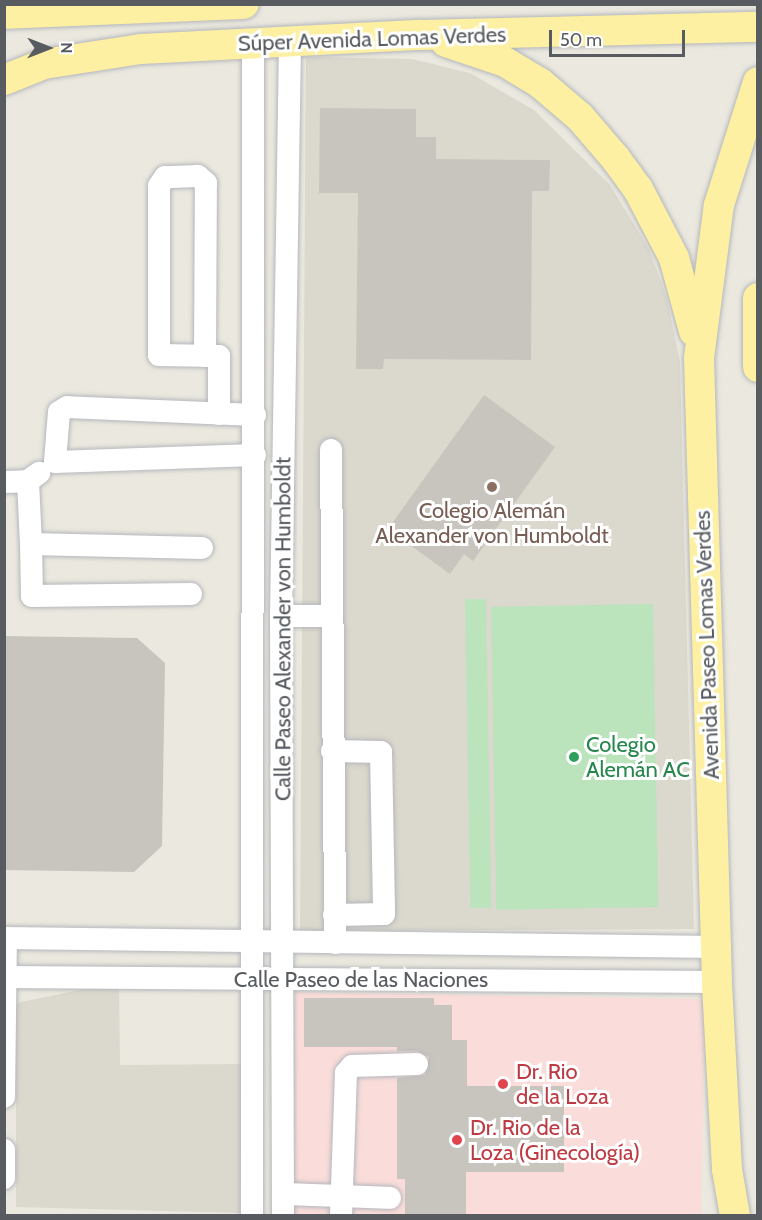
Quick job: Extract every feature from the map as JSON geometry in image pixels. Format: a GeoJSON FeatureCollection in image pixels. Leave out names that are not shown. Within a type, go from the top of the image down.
{"type":"FeatureCollection","features":[{"type":"Feature","properties":{"kind":"main road","name":"Súper Avenida Lomas Verdes"},"geometry":{"type":"LineString","coordinates":[[4,14],[83,7],[244,4]]}},
{"type":"Feature","properties":{"kind":"main road","name":"Súper Avenida Lomas Verdes"},"geometry":{"type":"LineString","coordinates":[[4,80],[44,64],[91,54],[421,35],[751,27]]}},
{"type":"Feature","properties":{"kind":"main road"},"geometry":{"type":"LineString","coordinates":[[421,35],[505,62],[540,83],[580,117],[638,189],[674,258],[699,358]]}},
{"type":"Feature","properties":{"kind":"main road","name":"Avenida Paseo Lomas Verdes"},"geometry":{"type":"LineString","coordinates":[[735,1215],[727,1169],[717,982],[699,358],[719,205],[758,82]]}},
{"type":"Feature","properties":{"kind":"main road"},"geometry":{"type":"LineString","coordinates":[[758,298],[758,367]]}},
{"type":"Feature","properties":{"kind":"street","name":"Calle Paseo Alexander von Humboldt"},"geometry":{"type":"LineString","coordinates":[[283,1205],[281,615],[290,42]]}},
{"type":"Feature","properties":{"kind":"street","name":"Calle Paseo Alexander von Humboldt"},"geometry":{"type":"LineString","coordinates":[[252,1215],[255,455],[253,43]]}},
{"type":"Feature","properties":{"kind":"street"},"geometry":{"type":"LineString","coordinates":[[254,143],[289,142]]}},
{"type":"Feature","properties":{"kind":"street"},"geometry":{"type":"LineString","coordinates":[[205,356],[206,183],[198,176],[165,177],[159,186],[159,355],[219,357],[219,414]]}},
{"type":"Feature","properties":{"kind":"street"},"geometry":{"type":"LineString","coordinates":[[55,462],[59,412],[67,407],[255,415]]}},
{"type":"Feature","properties":{"kind":"street"},"geometry":{"type":"LineString","coordinates":[[331,450],[335,943]]}},
{"type":"Feature","properties":{"kind":"street"},"geometry":{"type":"LineString","coordinates":[[4,482],[28,481],[55,462],[255,455]]}},
{"type":"Feature","properties":{"kind":"street"},"geometry":{"type":"LineString","coordinates":[[28,481],[32,596],[191,594]]}},
{"type":"Feature","properties":{"kind":"street"},"geometry":{"type":"LineString","coordinates":[[31,544],[202,548]]}},
{"type":"Feature","properties":{"kind":"street"},"geometry":{"type":"LineString","coordinates":[[281,615],[331,616]]}},
{"type":"Feature","properties":{"kind":"street"},"geometry":{"type":"LineString","coordinates":[[253,686],[282,682]]}},
{"type":"Feature","properties":{"kind":"street"},"geometry":{"type":"LineString","coordinates":[[332,751],[381,752],[384,914],[334,915]]}},
{"type":"Feature","properties":{"kind":"street"},"geometry":{"type":"LineString","coordinates":[[4,1097],[5,938]]}},
{"type":"Feature","properties":{"kind":"street","name":"Calle Paseo de las Naciones"},"geometry":{"type":"LineString","coordinates":[[5,938],[716,947]]}},
{"type":"Feature","properties":{"kind":"street"},"geometry":{"type":"LineString","coordinates":[[148,940],[148,978]]}},
{"type":"Feature","properties":{"kind":"street","name":"Calle Paseo de las Naciones"},"geometry":{"type":"LineString","coordinates":[[6,977],[717,982]]}},
{"type":"Feature","properties":{"kind":"street"},"geometry":{"type":"LineString","coordinates":[[342,1205],[346,1073],[352,1066],[417,1064]]}},
{"type":"Feature","properties":{"kind":"street"},"geometry":{"type":"LineString","coordinates":[[4,1150],[4,1178]]}},
{"type":"Feature","properties":{"kind":"street"},"geometry":{"type":"LineString","coordinates":[[283,1205],[342,1205],[390,1197]]}},
{"type":"Feature","properties":{"kind":"shaded area","name":"Colegio Alemán Alexander von Humboldt"},"geometry":{"type":"Polygon","coordinates":[[[306,57],[412,59],[470,73],[534,110],[610,185],[649,249],[667,299],[680,362],[694,929],[300,931],[306,57]]]}},
{"type":"Feature","properties":{"kind":"shaded area"},"geometry":{"type":"Polygon","coordinates":[[[119,982],[120,1065],[241,1064],[240,1213],[16,1207],[16,1003],[119,982]]]}},
{"type":"Feature","properties":{"kind":"shaded area","name":"Dr. Rio de la Loza"},"geometry":{"type":"Polygon","coordinates":[[[295,992],[705,999],[701,1216],[291,1215],[295,992]]]}},
{"type":"Feature","properties":{"kind":"shaded area"},"geometry":{"type":"Polygon","coordinates":[[[5,1002],[16,1003],[4,1140],[4,1013],[5,1002]]]}},
{"type":"Feature","properties":{"kind":"green space"},"geometry":{"type":"Polygon","coordinates":[[[465,599],[486,599],[491,908],[470,908],[465,599]]]}},
{"type":"Feature","properties":{"kind":"green space","name":"Colegio Alemán AC"},"geometry":{"type":"Polygon","coordinates":[[[653,604],[658,907],[496,910],[491,607],[653,604]]]}},
{"type":"Feature","properties":{"kind":"building"},"geometry":{"type":"Polygon","coordinates":[[[320,108],[416,109],[416,137],[436,137],[436,159],[550,160],[549,191],[532,191],[531,360],[384,359],[383,369],[356,369],[358,193],[319,193],[320,108]]]}},
{"type":"Feature","properties":{"kind":"building"},"geometry":{"type":"Polygon","coordinates":[[[484,395],[555,447],[473,561],[464,554],[450,574],[388,529],[484,395]]]}},
{"type":"Feature","properties":{"kind":"building"},"geometry":{"type":"Polygon","coordinates":[[[4,636],[137,638],[165,663],[162,846],[134,872],[4,870],[4,636]]]}},
{"type":"Feature","properties":{"kind":"building"},"geometry":{"type":"Polygon","coordinates":[[[304,998],[434,998],[434,1005],[452,1005],[452,1040],[467,1040],[467,1086],[564,1086],[564,1172],[466,1172],[466,1215],[405,1215],[405,1179],[397,1179],[397,1078],[425,1075],[429,1057],[417,1051],[397,1051],[397,1047],[304,1047],[304,998]]]}},
{"type":"Feature","properties":{"kind":"place","name":"Colegio Alemán Alexander von Humboldt"},"geometry":{"type":"Point","coordinates":[492,487]}},
{"type":"Feature","properties":{"kind":"place","name":"Colegio Alemán AC"},"geometry":{"type":"Point","coordinates":[574,757]}},
{"type":"Feature","properties":{"kind":"place","name":"Dr. Rio de la Loza"},"geometry":{"type":"Point","coordinates":[503,1084]}},
{"type":"Feature","properties":{"kind":"place","name":"Dr. Rio de la Loza (Ginecología)"},"geometry":{"type":"Point","coordinates":[457,1140]}}]}
